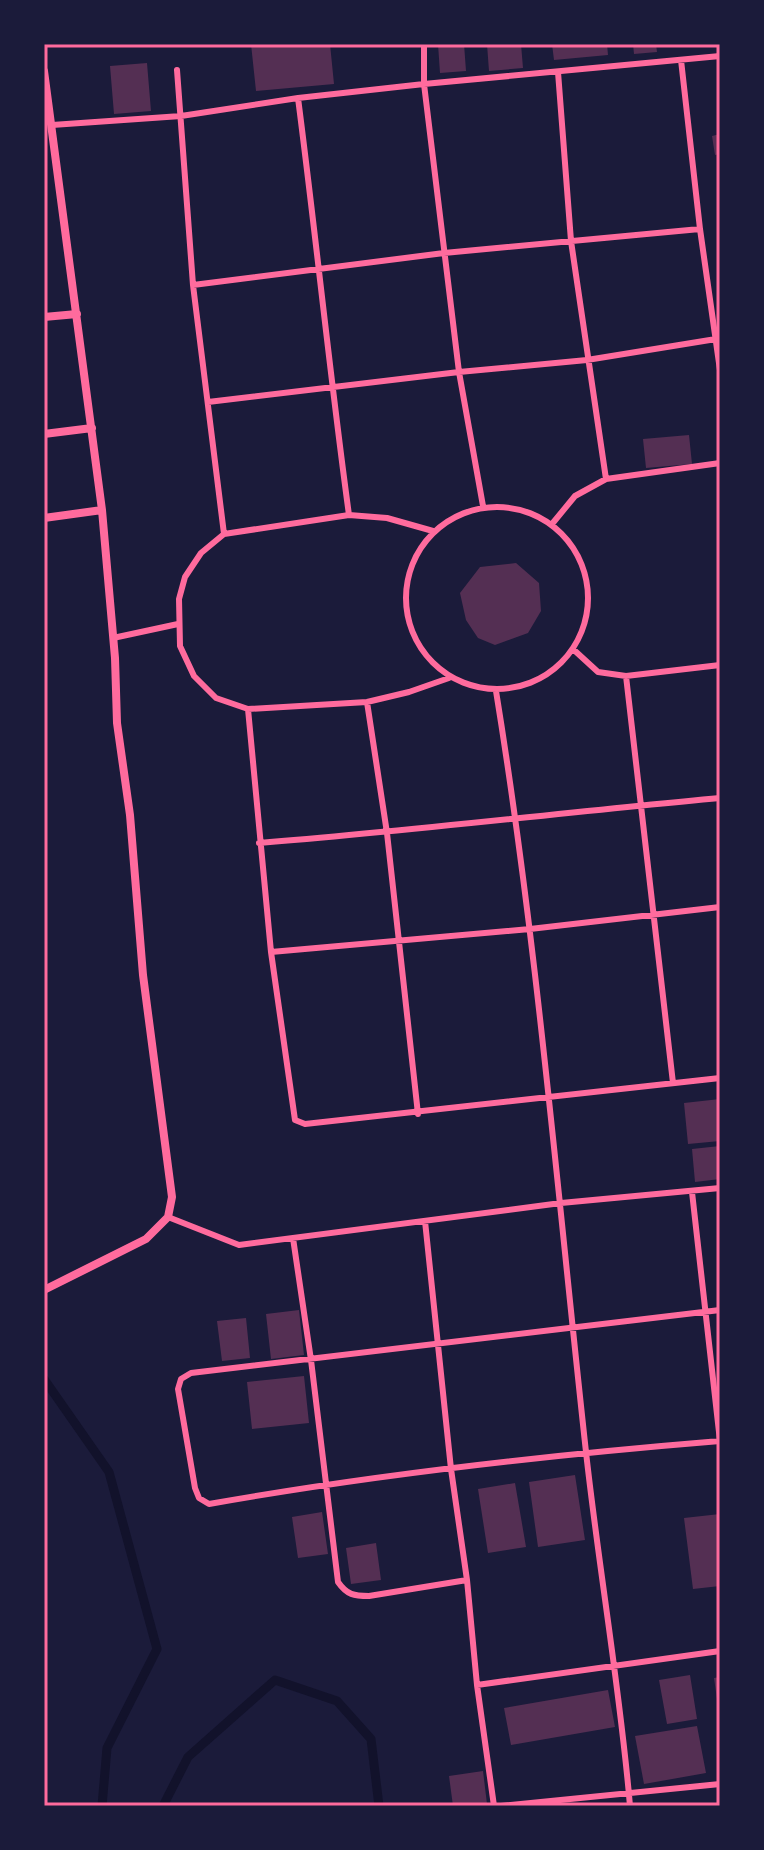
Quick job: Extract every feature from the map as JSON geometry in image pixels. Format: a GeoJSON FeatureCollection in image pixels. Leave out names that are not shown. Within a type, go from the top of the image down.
{"type":"FeatureCollection","features":[{"type":"Feature","properties":{"kind":"street"},"geometry":{"type":"LineString","coordinates":[[44,71],[102,510],[117,723],[130,815],[143,975],[172,1197],[168,1217],[146,1239],[45,1290]]}},
{"type":"Feature","properties":{"kind":"street"},"geometry":{"type":"LineString","coordinates":[[44,144],[55,142]]}},
{"type":"Feature","properties":{"kind":"street"},"geometry":{"type":"LineString","coordinates":[[44,317],[77,314]]}},
{"type":"Feature","properties":{"kind":"street"},"geometry":{"type":"LineString","coordinates":[[44,434],[92,428]]}},
{"type":"Feature","properties":{"kind":"street"},"geometry":{"type":"LineString","coordinates":[[44,518],[102,510]]}},
{"type":"Feature","properties":{"kind":"lane"},"geometry":{"type":"LineString","coordinates":[[424,44],[424,84],[459,372],[483,506]]}},
{"type":"Feature","properties":{"kind":"lane"},"geometry":{"type":"LineString","coordinates":[[52,125],[181,116],[298,98],[720,56]]}},
{"type":"Feature","properties":{"kind":"lane"},"geometry":{"type":"LineString","coordinates":[[681,60],[720,370]]}},
{"type":"Feature","properties":{"kind":"lane"},"geometry":{"type":"LineString","coordinates":[[177,70],[193,285],[224,534]]}},
{"type":"Feature","properties":{"kind":"lane"},"geometry":{"type":"LineString","coordinates":[[558,72],[571,241],[606,479]]}},
{"type":"Feature","properties":{"kind":"lane"},"geometry":{"type":"LineString","coordinates":[[298,98],[331,388],[349,515]]}},
{"type":"Feature","properties":{"kind":"lane"},"geometry":{"type":"LineString","coordinates":[[193,285],[444,253],[700,229]]}},
{"type":"Feature","properties":{"kind":"lane"},"geometry":{"type":"LineString","coordinates":[[208,402],[587,360],[716,339]]}},
{"type":"Feature","properties":{"kind":"lane"},"geometry":{"type":"LineString","coordinates":[[552,524],[575,496],[606,479],[720,463]]}},
{"type":"Feature","properties":{"kind":"lane"},"geometry":{"type":"LineString","coordinates":[[483,506],[520,509],[552,524],[566,537],[584,567],[590,606],[574,650],[565,663],[536,683],[496,691],[472,687],[449,678],[433,663],[409,622],[406,589],[415,558],[433,531],[452,515],[483,506]]}},
{"type":"Feature","properties":{"kind":"lane"},"geometry":{"type":"LineString","coordinates":[[433,531],[387,518],[349,515],[224,534],[201,553],[185,577],[179,599],[180,646],[194,676],[216,698],[248,709],[367,702],[449,678]]}},
{"type":"Feature","properties":{"kind":"lane"},"geometry":{"type":"LineString","coordinates":[[113,638],[178,624]]}},
{"type":"Feature","properties":{"kind":"lane"},"geometry":{"type":"LineString","coordinates":[[574,650],[598,672],[626,676],[720,665]]}},
{"type":"Feature","properties":{"kind":"lane"},"geometry":{"type":"LineString","coordinates":[[626,676],[673,1083]]}},
{"type":"Feature","properties":{"kind":"lane"},"geometry":{"type":"LineString","coordinates":[[496,691],[517,817],[586,1451],[630,1806]]}},
{"type":"Feature","properties":{"kind":"lane"},"geometry":{"type":"LineString","coordinates":[[367,702],[387,833],[418,1114]]}},
{"type":"Feature","properties":{"kind":"lane"},"geometry":{"type":"LineString","coordinates":[[248,709],[271,952],[295,1120],[305,1124],[418,1114],[720,1078]]}},
{"type":"Feature","properties":{"kind":"lane"},"geometry":{"type":"LineString","coordinates":[[259,843],[387,833],[720,798]]}},
{"type":"Feature","properties":{"kind":"lane"},"geometry":{"type":"LineString","coordinates":[[271,952],[530,929],[720,907]]}},
{"type":"Feature","properties":{"kind":"lane"},"geometry":{"type":"LineString","coordinates":[[168,1217],[239,1245],[561,1203],[720,1188]]}},
{"type":"Feature","properties":{"kind":"lane"},"geometry":{"type":"LineString","coordinates":[[692,1192],[706,1312],[720,1441],[586,1451],[325,1484],[209,1504],[199,1498],[178,1389],[181,1379],[191,1373],[311,1360],[706,1312],[720,1310]]}},
{"type":"Feature","properties":{"kind":"lane"},"geometry":{"type":"LineString","coordinates":[[425,1221],[451,1469],[494,1806]]}},
{"type":"Feature","properties":{"kind":"lane"},"geometry":{"type":"LineString","coordinates":[[293,1238],[338,1582],[344,1591],[354,1596],[369,1596],[467,1580]]}},
{"type":"Feature","properties":{"kind":"lane"},"geometry":{"type":"LineString","coordinates":[[477,1685],[720,1651]]}},
{"type":"Feature","properties":{"kind":"lane"},"geometry":{"type":"LineString","coordinates":[[501,1806],[720,1784]]}},
{"type":"Feature","properties":{"kind":"building"},"geometry":{"type":"Polygon","coordinates":[[[251,44],[330,44],[334,84],[256,91],[251,44]]]}},
{"type":"Feature","properties":{"kind":"building"},"geometry":{"type":"Polygon","coordinates":[[[438,44],[464,44],[466,71],[440,73],[438,44]]]}},
{"type":"Feature","properties":{"kind":"building"},"geometry":{"type":"Polygon","coordinates":[[[487,44],[521,44],[523,68],[489,71],[487,44]]]}},
{"type":"Feature","properties":{"kind":"building"},"geometry":{"type":"Polygon","coordinates":[[[552,44],[607,44],[608,55],[554,60],[552,44]]]}},
{"type":"Feature","properties":{"kind":"building"},"geometry":{"type":"Polygon","coordinates":[[[633,44],[656,44],[657,52],[634,54],[633,44]]]}},
{"type":"Feature","properties":{"kind":"building"},"geometry":{"type":"Polygon","coordinates":[[[147,63],[151,111],[114,114],[110,66],[147,63]]]}},
{"type":"Feature","properties":{"kind":"building"},"geometry":{"type":"Polygon","coordinates":[[[720,134],[720,154],[715,155],[712,136],[720,134]]]}},
{"type":"Feature","properties":{"kind":"building"},"geometry":{"type":"Polygon","coordinates":[[[689,435],[692,464],[646,468],[643,439],[689,435]]]}},
{"type":"Feature","properties":{"kind":"building"},"geometry":{"type":"Polygon","coordinates":[[[516,563],[539,583],[541,611],[528,633],[495,645],[478,638],[466,620],[460,593],[480,567],[516,563]]]}},
{"type":"Feature","properties":{"kind":"building"},"geometry":{"type":"Polygon","coordinates":[[[720,1099],[720,1141],[688,1144],[684,1103],[720,1099]]]}},
{"type":"Feature","properties":{"kind":"building"},"geometry":{"type":"Polygon","coordinates":[[[720,1146],[720,1179],[695,1182],[692,1149],[720,1146]]]}},
{"type":"Feature","properties":{"kind":"building"},"geometry":{"type":"Polygon","coordinates":[[[299,1310],[304,1355],[271,1359],[266,1314],[299,1310]]]}},
{"type":"Feature","properties":{"kind":"building"},"geometry":{"type":"Polygon","coordinates":[[[246,1318],[250,1358],[222,1361],[217,1321],[246,1318]]]}},
{"type":"Feature","properties":{"kind":"building"},"geometry":{"type":"Polygon","coordinates":[[[304,1376],[309,1423],[252,1429],[247,1382],[304,1376]]]}},
{"type":"Feature","properties":{"kind":"building"},"geometry":{"type":"Polygon","coordinates":[[[575,1475],[585,1540],[538,1547],[529,1482],[575,1475]]]}},
{"type":"Feature","properties":{"kind":"building"},"geometry":{"type":"Polygon","coordinates":[[[515,1483],[526,1547],[488,1553],[478,1489],[515,1483]]]}},
{"type":"Feature","properties":{"kind":"building"},"geometry":{"type":"Polygon","coordinates":[[[322,1512],[328,1554],[298,1558],[292,1517],[322,1512]]]}},
{"type":"Feature","properties":{"kind":"building"},"geometry":{"type":"Polygon","coordinates":[[[720,1514],[720,1586],[693,1589],[684,1518],[720,1514]]]}},
{"type":"Feature","properties":{"kind":"building"},"geometry":{"type":"Polygon","coordinates":[[[376,1543],[381,1580],[351,1584],[346,1548],[376,1543]]]}},
{"type":"Feature","properties":{"kind":"building"},"geometry":{"type":"Polygon","coordinates":[[[690,1675],[697,1719],[667,1724],[659,1680],[690,1675]]]}},
{"type":"Feature","properties":{"kind":"building"},"geometry":{"type":"Polygon","coordinates":[[[720,1677],[720,1706],[718,1706],[714,1678],[720,1677]]]}},
{"type":"Feature","properties":{"kind":"building"},"geometry":{"type":"Polygon","coordinates":[[[608,1690],[615,1727],[511,1745],[504,1708],[608,1690]]]}},
{"type":"Feature","properties":{"kind":"building"},"geometry":{"type":"Polygon","coordinates":[[[697,1726],[706,1773],[644,1784],[635,1736],[697,1726]]]}},
{"type":"Feature","properties":{"kind":"building"},"geometry":{"type":"Polygon","coordinates":[[[483,1771],[487,1804],[453,1806],[449,1776],[483,1771]]]}},
{"type":"Feature","properties":{"kind":"waterway"},"geometry":{"type":"LineString","coordinates":[[44,1379],[109,1472],[157,1649],[107,1748],[102,1806]]}},
{"type":"Feature","properties":{"kind":"waterway"},"geometry":{"type":"LineString","coordinates":[[163,1806],[188,1757],[275,1680],[337,1701],[371,1739],[379,1806]]}}]}
